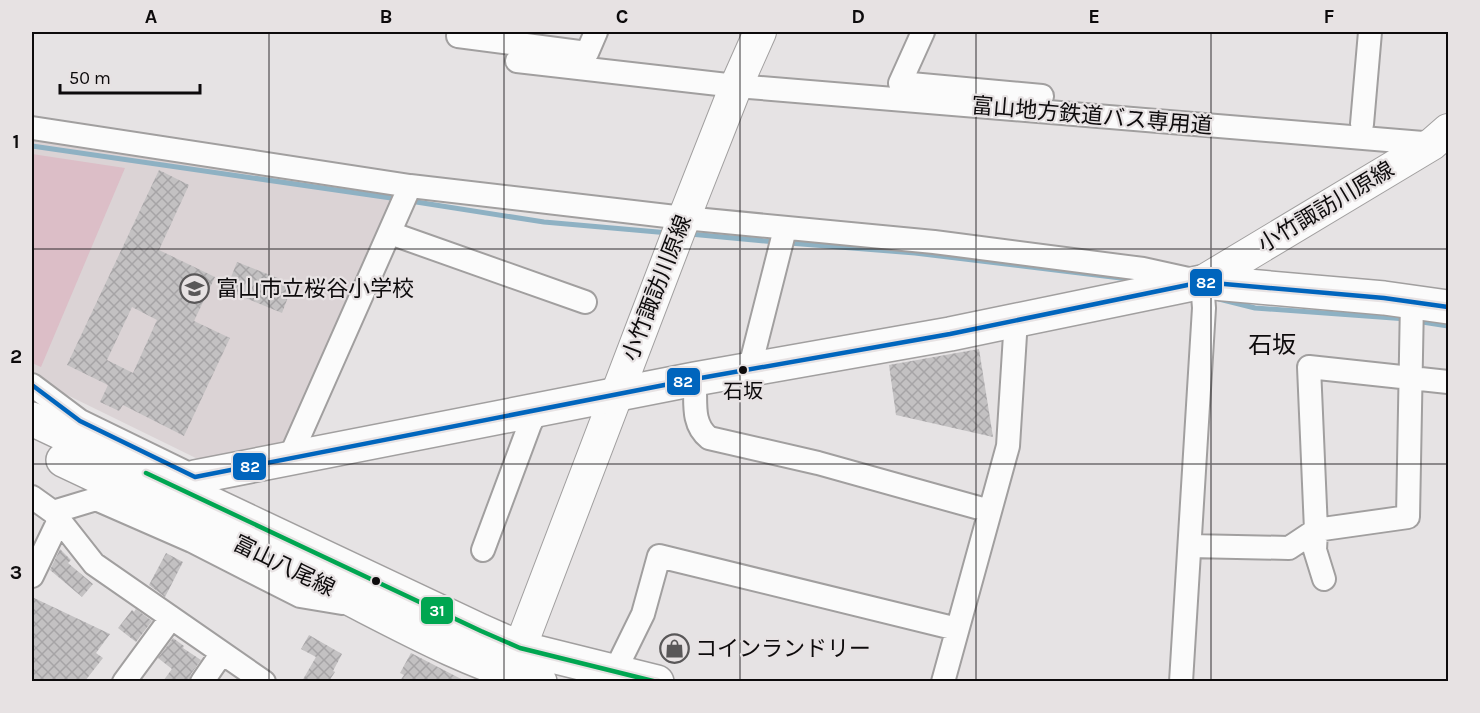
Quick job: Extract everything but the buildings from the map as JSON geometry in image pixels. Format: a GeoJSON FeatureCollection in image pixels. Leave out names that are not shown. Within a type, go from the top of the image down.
{"type":"FeatureCollection","features":[{"type":"Feature","properties":{"kind":"main road","name":"小竹諏訪川原線"},"geometry":{"type":"LineString","coordinates":[[519,671],[616,395],[736,86],[760,32]]}},
{"type":"Feature","properties":{"kind":"main road","name":"小竹諏訪川原線"},"geometry":{"type":"LineString","coordinates":[[1202,282],[1444,138]]}},
{"type":"Feature","properties":{"kind":"main road"},"geometry":{"type":"LineString","coordinates":[[195,477],[695,379],[950,334],[1202,282],[1412,301],[1449,307]]}},
{"type":"Feature","properties":{"kind":"main road","name":"富山八尾線"},"geometry":{"type":"LineString","coordinates":[[32,420],[481,631],[519,671]]}},
{"type":"Feature","properties":{"kind":"main road","name":"富山八尾線"},"geometry":{"type":"LineString","coordinates":[[32,445],[468,657],[519,671],[615,671],[657,681]]}},
{"type":"Feature","properties":{"kind":"street"},"geometry":{"type":"LineString","coordinates":[[454,33],[587,53],[596,32]]}},
{"type":"Feature","properties":{"kind":"street"},"geometry":{"type":"LineString","coordinates":[[923,32],[900,83],[1362,124],[1444,138]]}},
{"type":"Feature","properties":{"kind":"street"},"geometry":{"type":"LineString","coordinates":[[1362,124],[1370,32]]}},
{"type":"Feature","properties":{"kind":"street","name":"富山地方鉄道バス専用道"},"geometry":{"type":"LineString","coordinates":[[518,61],[736,86],[1444,138]]}},
{"type":"Feature","properties":{"kind":"street"},"geometry":{"type":"LineString","coordinates":[[32,128],[410,186],[785,229],[934,242],[1143,269],[1202,282],[1204,308],[1181,681]]}},
{"type":"Feature","properties":{"kind":"street"},"geometry":{"type":"LineString","coordinates":[[290,457],[410,186]]}},
{"type":"Feature","properties":{"kind":"street"},"geometry":{"type":"LineString","coordinates":[[749,371],[785,229]]}},
{"type":"Feature","properties":{"kind":"street"},"geometry":{"type":"LineString","coordinates":[[390,233],[585,302]]}},
{"type":"Feature","properties":{"kind":"street"},"geometry":{"type":"LineString","coordinates":[[1190,546],[1289,548],[1316,530],[1408,518],[1412,301]]}},
{"type":"Feature","properties":{"kind":"street"},"geometry":{"type":"LineString","coordinates":[[943,681],[1008,446],[1016,319]]}},
{"type":"Feature","properties":{"kind":"street"},"geometry":{"type":"LineString","coordinates":[[1324,579],[1315,550],[1309,367],[1449,382]]}},
{"type":"Feature","properties":{"kind":"street"},"geometry":{"type":"LineString","coordinates":[[695,379],[696,418],[700,431],[709,438],[818,463],[990,511]]}},
{"type":"Feature","properties":{"kind":"street"},"geometry":{"type":"LineString","coordinates":[[32,385],[81,421],[195,477]]}},
{"type":"Feature","properties":{"kind":"street"},"geometry":{"type":"LineString","coordinates":[[483,550],[537,410]]}},
{"type":"Feature","properties":{"kind":"street"},"geometry":{"type":"LineString","coordinates":[[32,497],[56,516],[94,564],[264,681]]}},
{"type":"Feature","properties":{"kind":"street"},"geometry":{"type":"LineString","coordinates":[[32,576],[56,516],[96,499],[192,541],[300,596],[365,606]]}},
{"type":"Feature","properties":{"kind":"street"},"geometry":{"type":"LineString","coordinates":[[615,671],[643,614],[659,556],[957,629]]}},
{"type":"Feature","properties":{"kind":"street"},"geometry":{"type":"LineString","coordinates":[[124,681],[171,618]]}},
{"type":"Feature","properties":{"kind":"street"},"geometry":{"type":"LineString","coordinates":[[202,681],[222,653]]}},
{"type":"Feature","properties":{"kind":"shaded area","name":"富山市立桜谷小学校"},"geometry":{"type":"Polygon","coordinates":[[[32,134],[395,189],[397,206],[282,449],[206,463],[61,392],[32,372],[32,134]]]}},
{"type":"Feature","properties":{"kind":"shaded area"},"geometry":{"type":"Polygon","coordinates":[[[32,154],[125,168],[41,367],[32,363],[32,154]]]}},
{"type":"Feature","properties":{"kind":"waterway"},"geometry":{"type":"LineString","coordinates":[[32,146],[398,199]]}},
{"type":"Feature","properties":{"kind":"waterway"},"geometry":{"type":"LineString","coordinates":[[410,201],[544,222],[669,233]]}},
{"type":"Feature","properties":{"kind":"waterway"},"geometry":{"type":"LineString","coordinates":[[690,234],[776,242]]}},
{"type":"Feature","properties":{"kind":"waterway"},"geometry":{"type":"LineString","coordinates":[[789,243],[915,253],[1137,280]]}},
{"type":"Feature","properties":{"kind":"waterway"},"geometry":{"type":"LineString","coordinates":[[1219,299],[1255,308],[1407,319]]}},
{"type":"Feature","properties":{"kind":"waterway"},"geometry":{"type":"LineString","coordinates":[[1416,321],[1448,326]]}},
{"type":"Feature","properties":{"kind":"transit line","name":"82"},"geometry":{"type":"LineString","coordinates":[[32,385],[80,421],[195,477],[695,379],[950,334],[1202,282],[1384,298],[1448,307]]}},
{"type":"Feature","properties":{"kind":"transit line","name":"31"},"geometry":{"type":"LineString","coordinates":[[146,473],[520,648],[657,682]]}},
{"type":"Feature","properties":{"kind":"place","name":"富山市立桜谷小学校"},"geometry":{"type":"Point","coordinates":[195,289]}},
{"type":"Feature","properties":{"kind":"place","name":"石坂"},"geometry":{"type":"Point","coordinates":[743,370]}},
{"type":"Feature","properties":{"kind":"place","name":"コインランドリー"},"geometry":{"type":"Point","coordinates":[674,649]}},
{"type":"Feature","properties":{"kind":"district","name":"石坂"},"geometry":{"type":"Point","coordinates":[1272,345]}}]}
